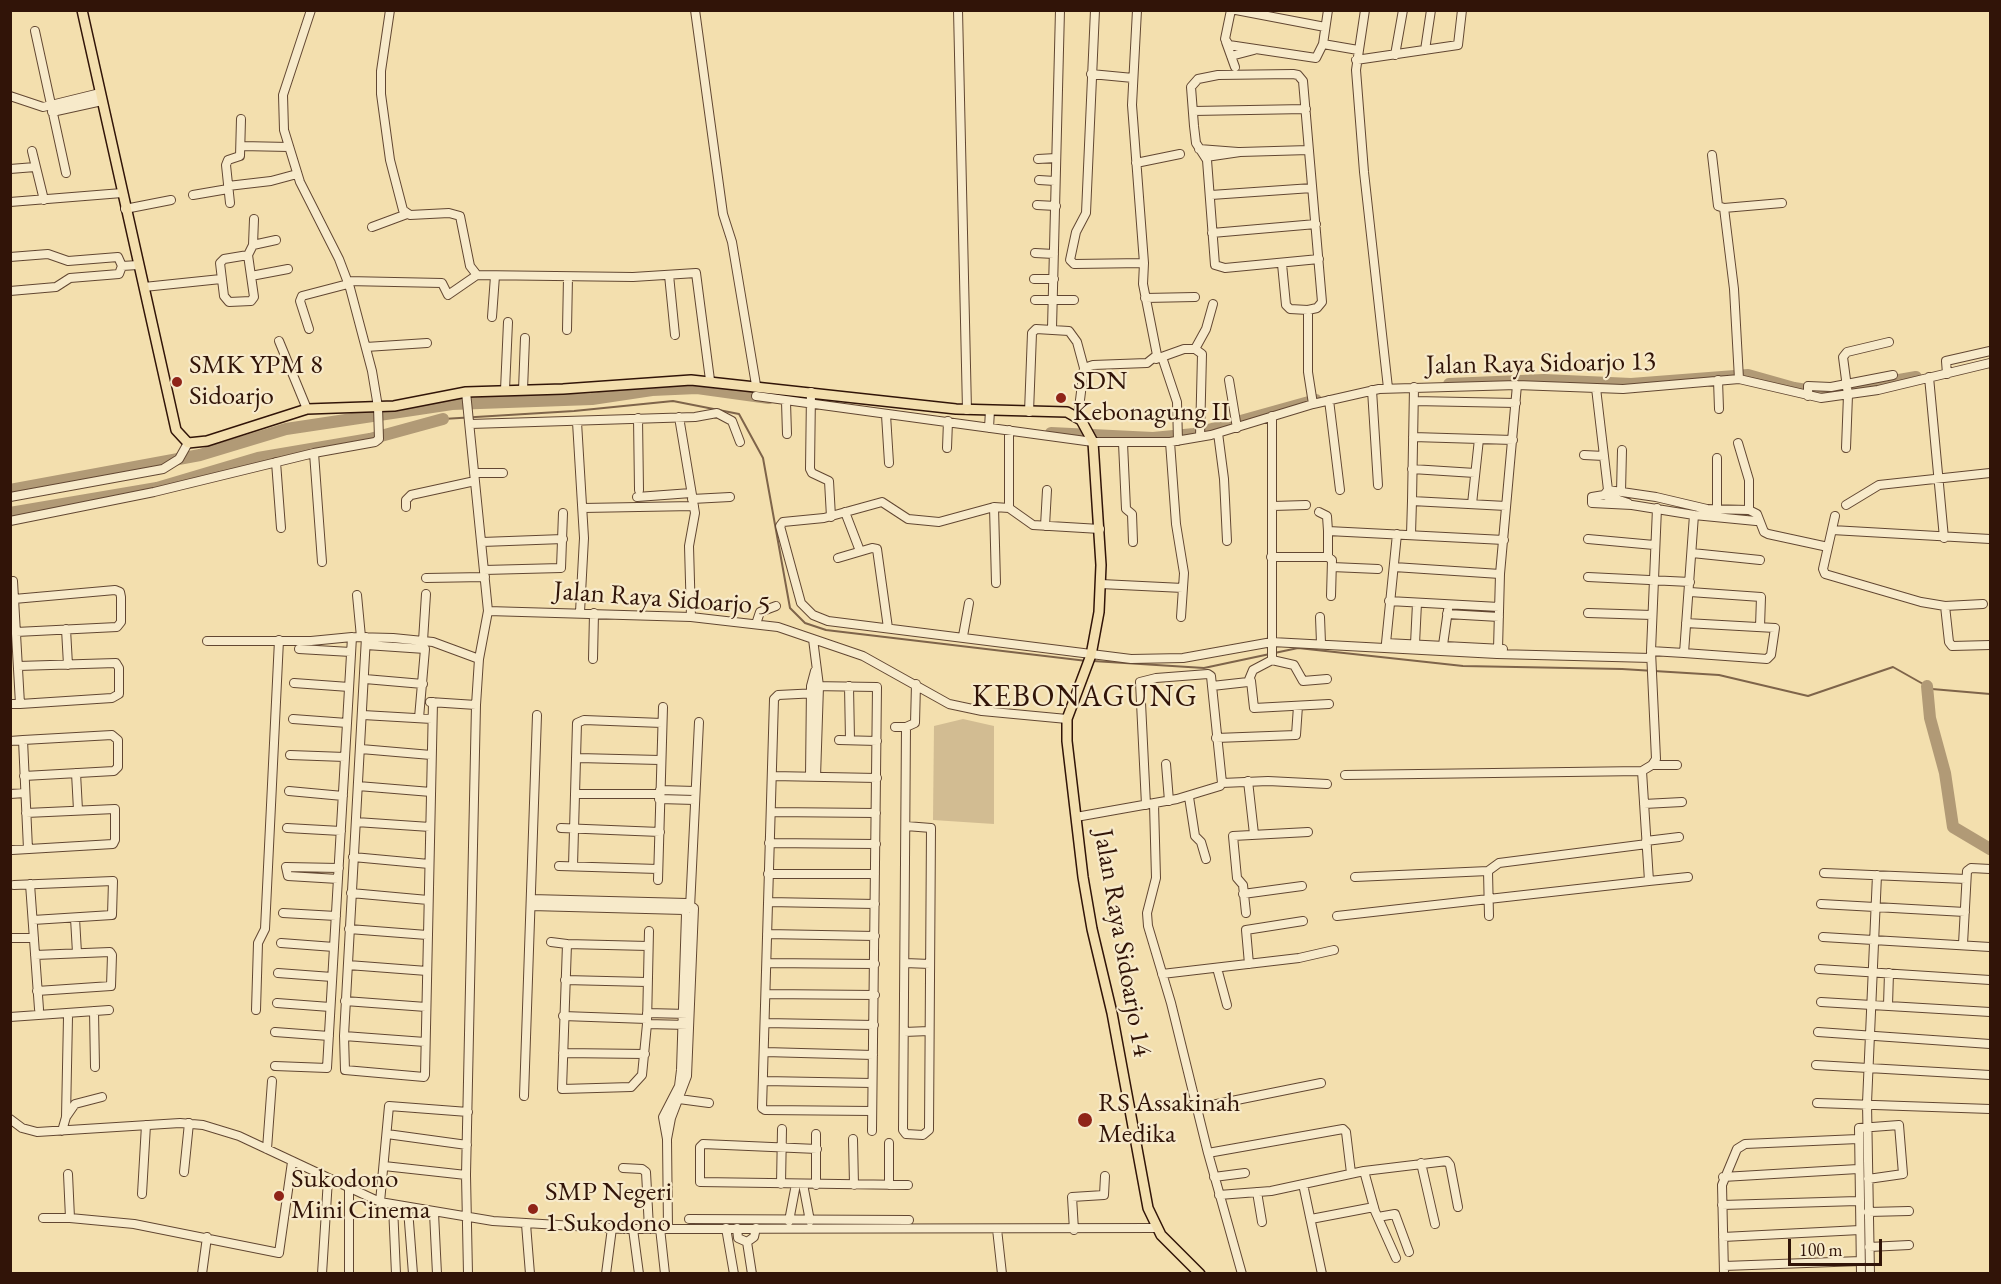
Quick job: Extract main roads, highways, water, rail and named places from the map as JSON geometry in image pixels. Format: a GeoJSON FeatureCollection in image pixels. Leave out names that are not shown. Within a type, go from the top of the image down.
{"type":"FeatureCollection","features":[{"type":"Feature","properties":{"kind":"main road","name":"Jalan Raya Sidoarjo 14"},"geometry":{"type":"LineString","coordinates":[[82,10],[176,430],[188,443],[207,441],[307,409],[378,410],[466,394],[505,390],[710,380],[756,385],[811,399],[873,407],[967,410],[990,413],[1067,412],[1078,416],[1091,438],[1100,529],[1101,584],[1099,612],[1090,656],[1067,719],[1067,741],[1092,929],[1112,1013],[1144,1197],[1156,1228],[1200,1274]]}},
{"type":"Feature","properties":{"kind":"waterway"},"geometry":{"type":"LineString","coordinates":[[1449,384],[1544,380],[1631,384],[1748,375],[1794,388],[1825,393],[1916,377]]}},
{"type":"Feature","properties":{"kind":"waterway"},"geometry":{"type":"LineString","coordinates":[[10,490],[200,455],[286,429],[452,404],[592,399],[652,390],[697,388],[769,398]]}},
{"type":"Feature","properties":{"kind":"waterway"},"geometry":{"type":"LineString","coordinates":[[1051,433],[1153,438],[1194,434],[1316,400]]}},
{"type":"Feature","properties":{"kind":"waterway"},"geometry":{"type":"LineString","coordinates":[[443,419],[574,411],[673,401],[739,414],[763,458],[790,608],[805,623],[826,630],[1087,661]]}},
{"type":"Feature","properties":{"kind":"waterway"},"geometry":{"type":"LineString","coordinates":[[10,513],[157,488],[258,458],[370,439],[443,419]]}},
{"type":"Feature","properties":{"kind":"waterway"},"geometry":{"type":"LineString","coordinates":[[1093,661],[1204,668],[1298,648],[1463,666],[1622,669],[1719,675],[1808,696],[1893,667],[1932,689],[1990,694]]}},
{"type":"Feature","properties":{"kind":"waterway"},"geometry":{"type":"LineString","coordinates":[[1927,686],[1930,718],[1945,773],[1953,827],[1990,849]]}},
{"type":"Feature","properties":{"kind":"place","name":"SMK YPM 8 Sidoarjo"},"geometry":{"type":"Point","coordinates":[177,382]}},
{"type":"Feature","properties":{"kind":"place","name":"SDN Kebonagung II"},"geometry":{"type":"Point","coordinates":[1061,398]}},
{"type":"Feature","properties":{"kind":"place","name":"RS Assakinah Medika"},"geometry":{"type":"Point","coordinates":[1085,1120]}},
{"type":"Feature","properties":{"kind":"place","name":"Sukodono Mini Cinema"},"geometry":{"type":"Point","coordinates":[279,1196]}},
{"type":"Feature","properties":{"kind":"place","name":"SMP Negeri 1 Sukodono"},"geometry":{"type":"Point","coordinates":[533,1209]}},
{"type":"Feature","properties":{"kind":"district","name":"KEBONAGUNG"},"geometry":{"type":"Point","coordinates":[1085,698]}}]}
